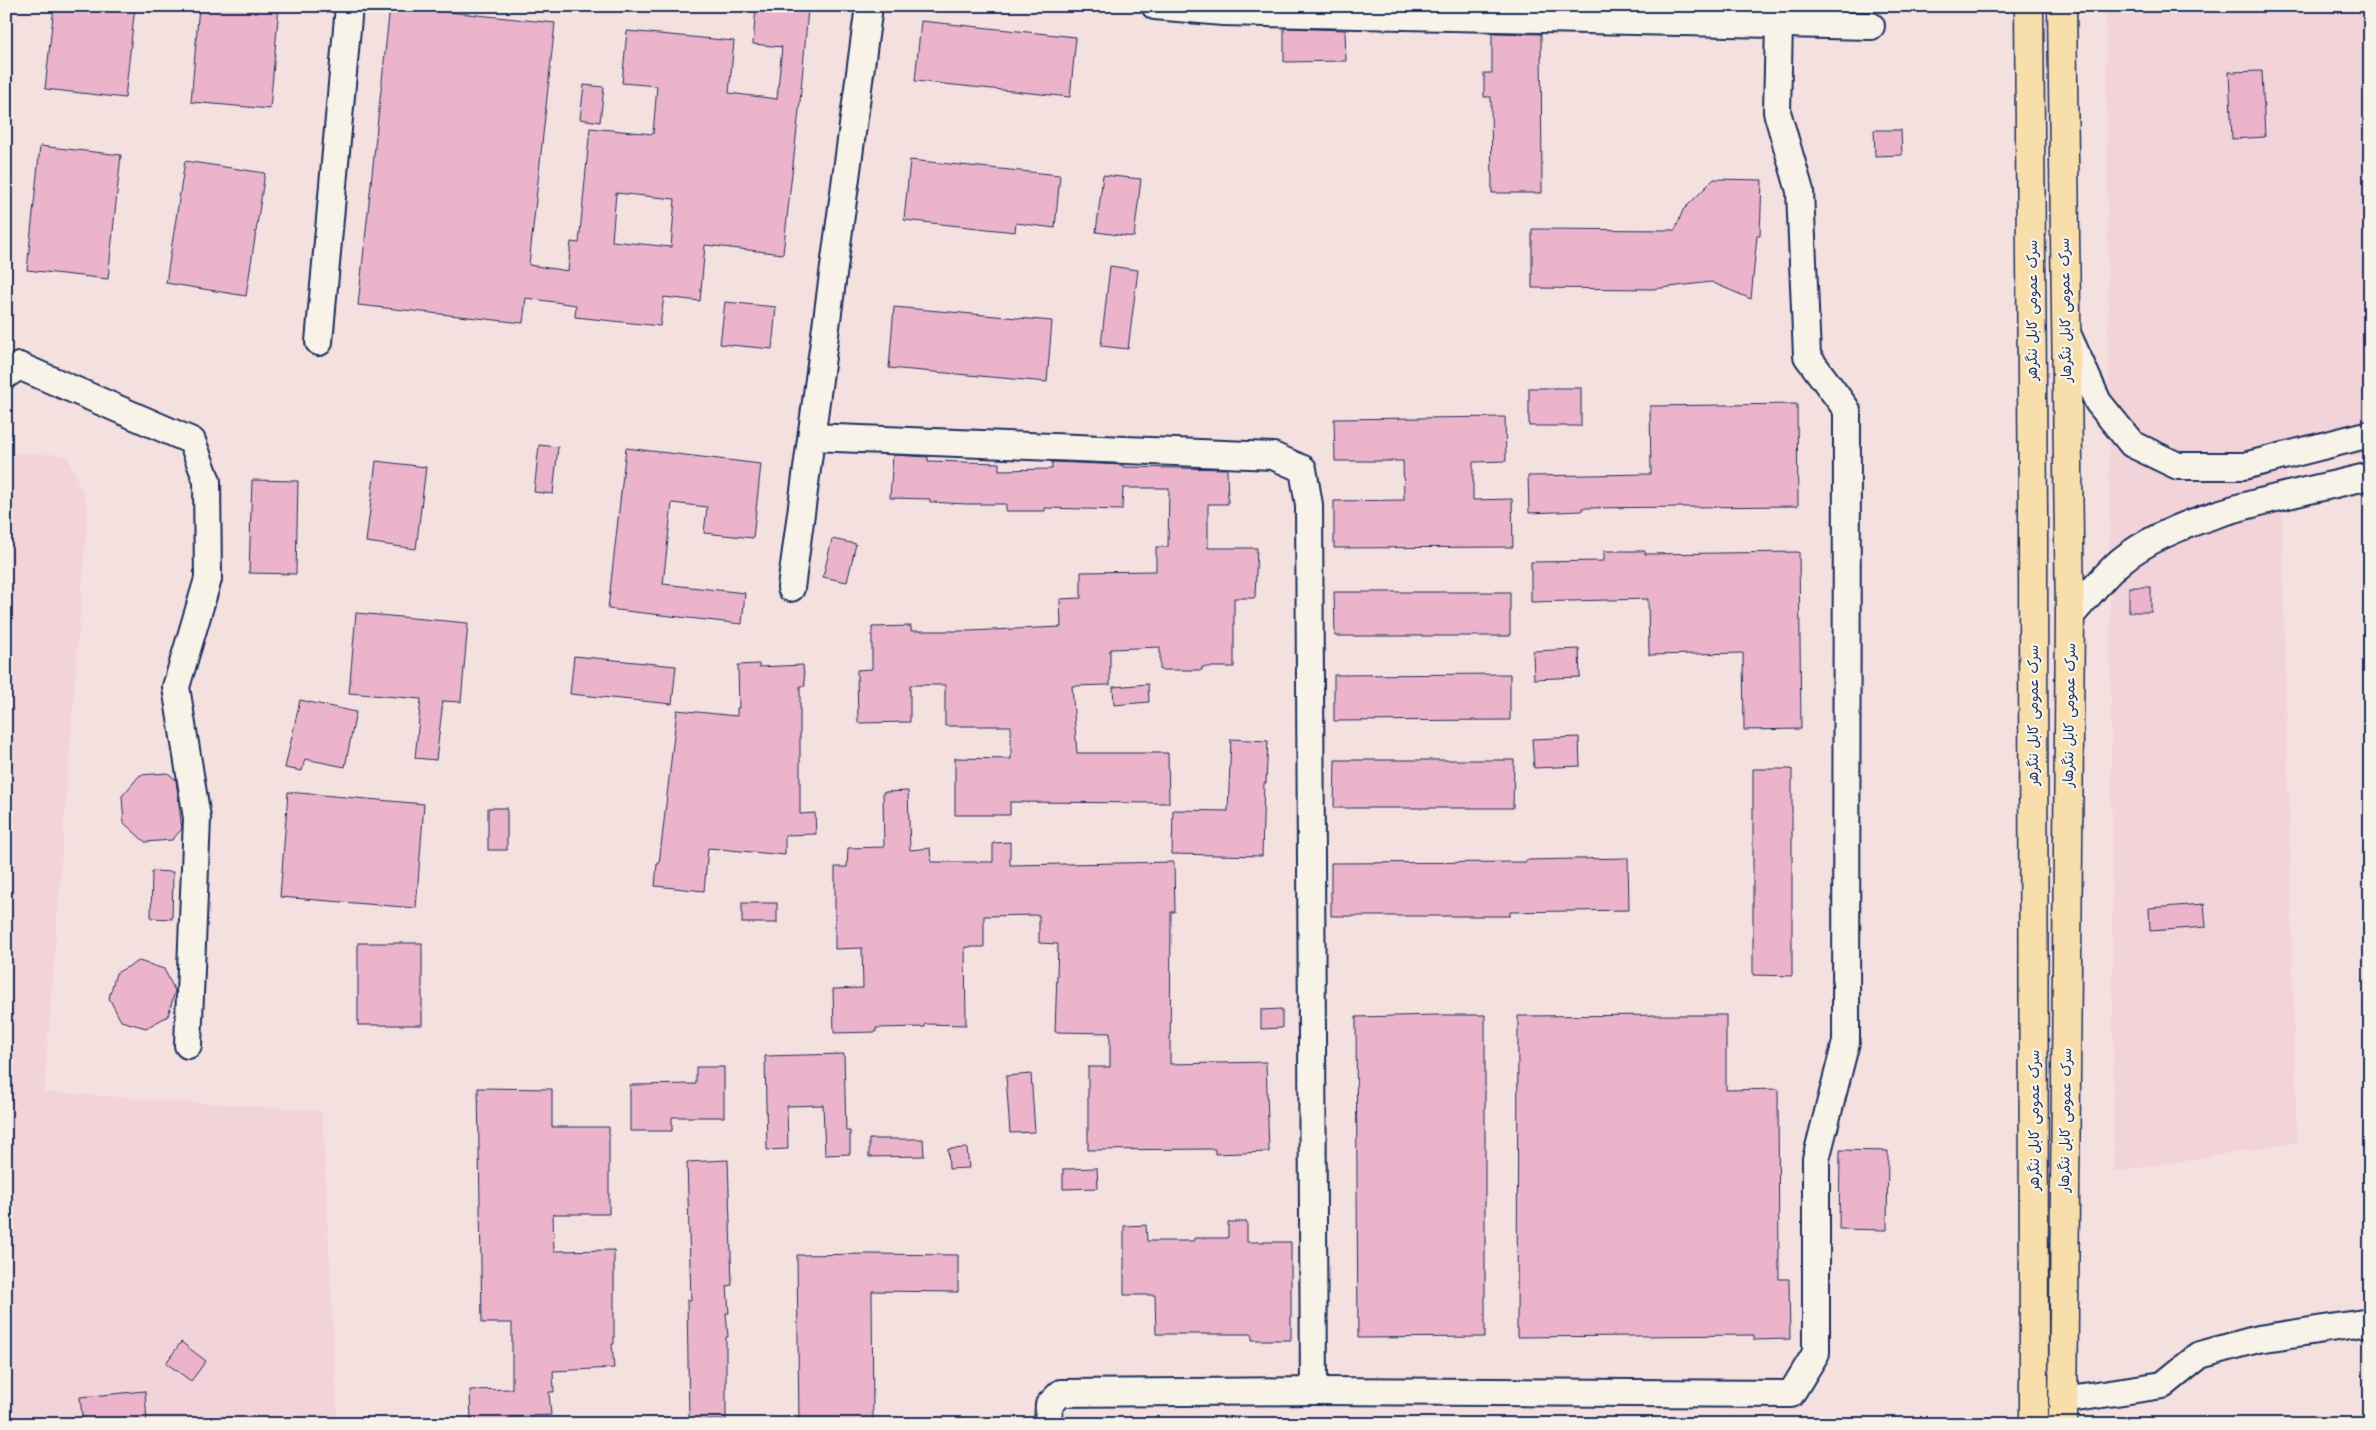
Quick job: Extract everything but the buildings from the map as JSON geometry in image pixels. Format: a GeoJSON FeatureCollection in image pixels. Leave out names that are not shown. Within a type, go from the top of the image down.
{"type":"FeatureCollection","features":[{"type":"Feature","properties":{"kind":"highway","name":"سرک عمومی کابل ننگرهر"},"geometry":{"type":"LineString","coordinates":[[2029,6],[2033,511],[2034,1424]]}},
{"type":"Feature","properties":{"kind":"highway","name":"سرک عمومی کابل ننگرهار"},"geometry":{"type":"LineString","coordinates":[[2062,6],[2070,616],[2063,1412]]}},
{"type":"Feature","properties":{"kind":"street"},"geometry":{"type":"LineString","coordinates":[[319,342],[349,6]]}},
{"type":"Feature","properties":{"kind":"street"},"geometry":{"type":"LineString","coordinates":[[792,588],[869,6]]}},
{"type":"Feature","properties":{"kind":"street"},"geometry":{"type":"LineString","coordinates":[[1156,6],[1870,26]]}},
{"type":"Feature","properties":{"kind":"street"},"geometry":{"type":"LineString","coordinates":[[1048,1424],[1049,1405],[1061,1393],[1314,1391],[1791,1394],[1816,1353],[1816,1159],[1846,1042],[1847,410],[1807,356],[1800,191],[1777,112],[1779,24]]}},
{"type":"Feature","properties":{"kind":"street"},"geometry":{"type":"LineString","coordinates":[[2066,331],[2098,402],[2132,444],[2178,466],[2244,466],[2370,434]]}},
{"type":"Feature","properties":{"kind":"street"},"geometry":{"type":"LineString","coordinates":[[6,375],[19,366],[192,441],[207,481],[208,579],[176,687],[197,818],[188,1045]]}},
{"type":"Feature","properties":{"kind":"street"},"geometry":{"type":"LineString","coordinates":[[812,438],[1273,456],[1303,469],[1309,504],[1314,1391]]}},
{"type":"Feature","properties":{"kind":"street"},"geometry":{"type":"LineString","coordinates":[[2070,616],[2122,560],[2172,530],[2250,506],[2370,476]]}},
{"type":"Feature","properties":{"kind":"street"},"geometry":{"type":"LineString","coordinates":[[2063,1412],[2163,1385],[2200,1355],[2258,1339],[2370,1322]]}},
{"type":"Feature","properties":{"kind":"shaded area"},"geometry":{"type":"Polygon","coordinates":[[[2106,6],[2370,6],[2370,454],[2288,463],[2282,523],[2297,1142],[2114,1172],[2106,6]]]}},
{"type":"Feature","properties":{"kind":"shaded area"},"geometry":{"type":"Polygon","coordinates":[[[6,453],[67,455],[88,507],[44,1092],[322,1111],[338,1424],[6,1424],[6,453]]]}}]}
